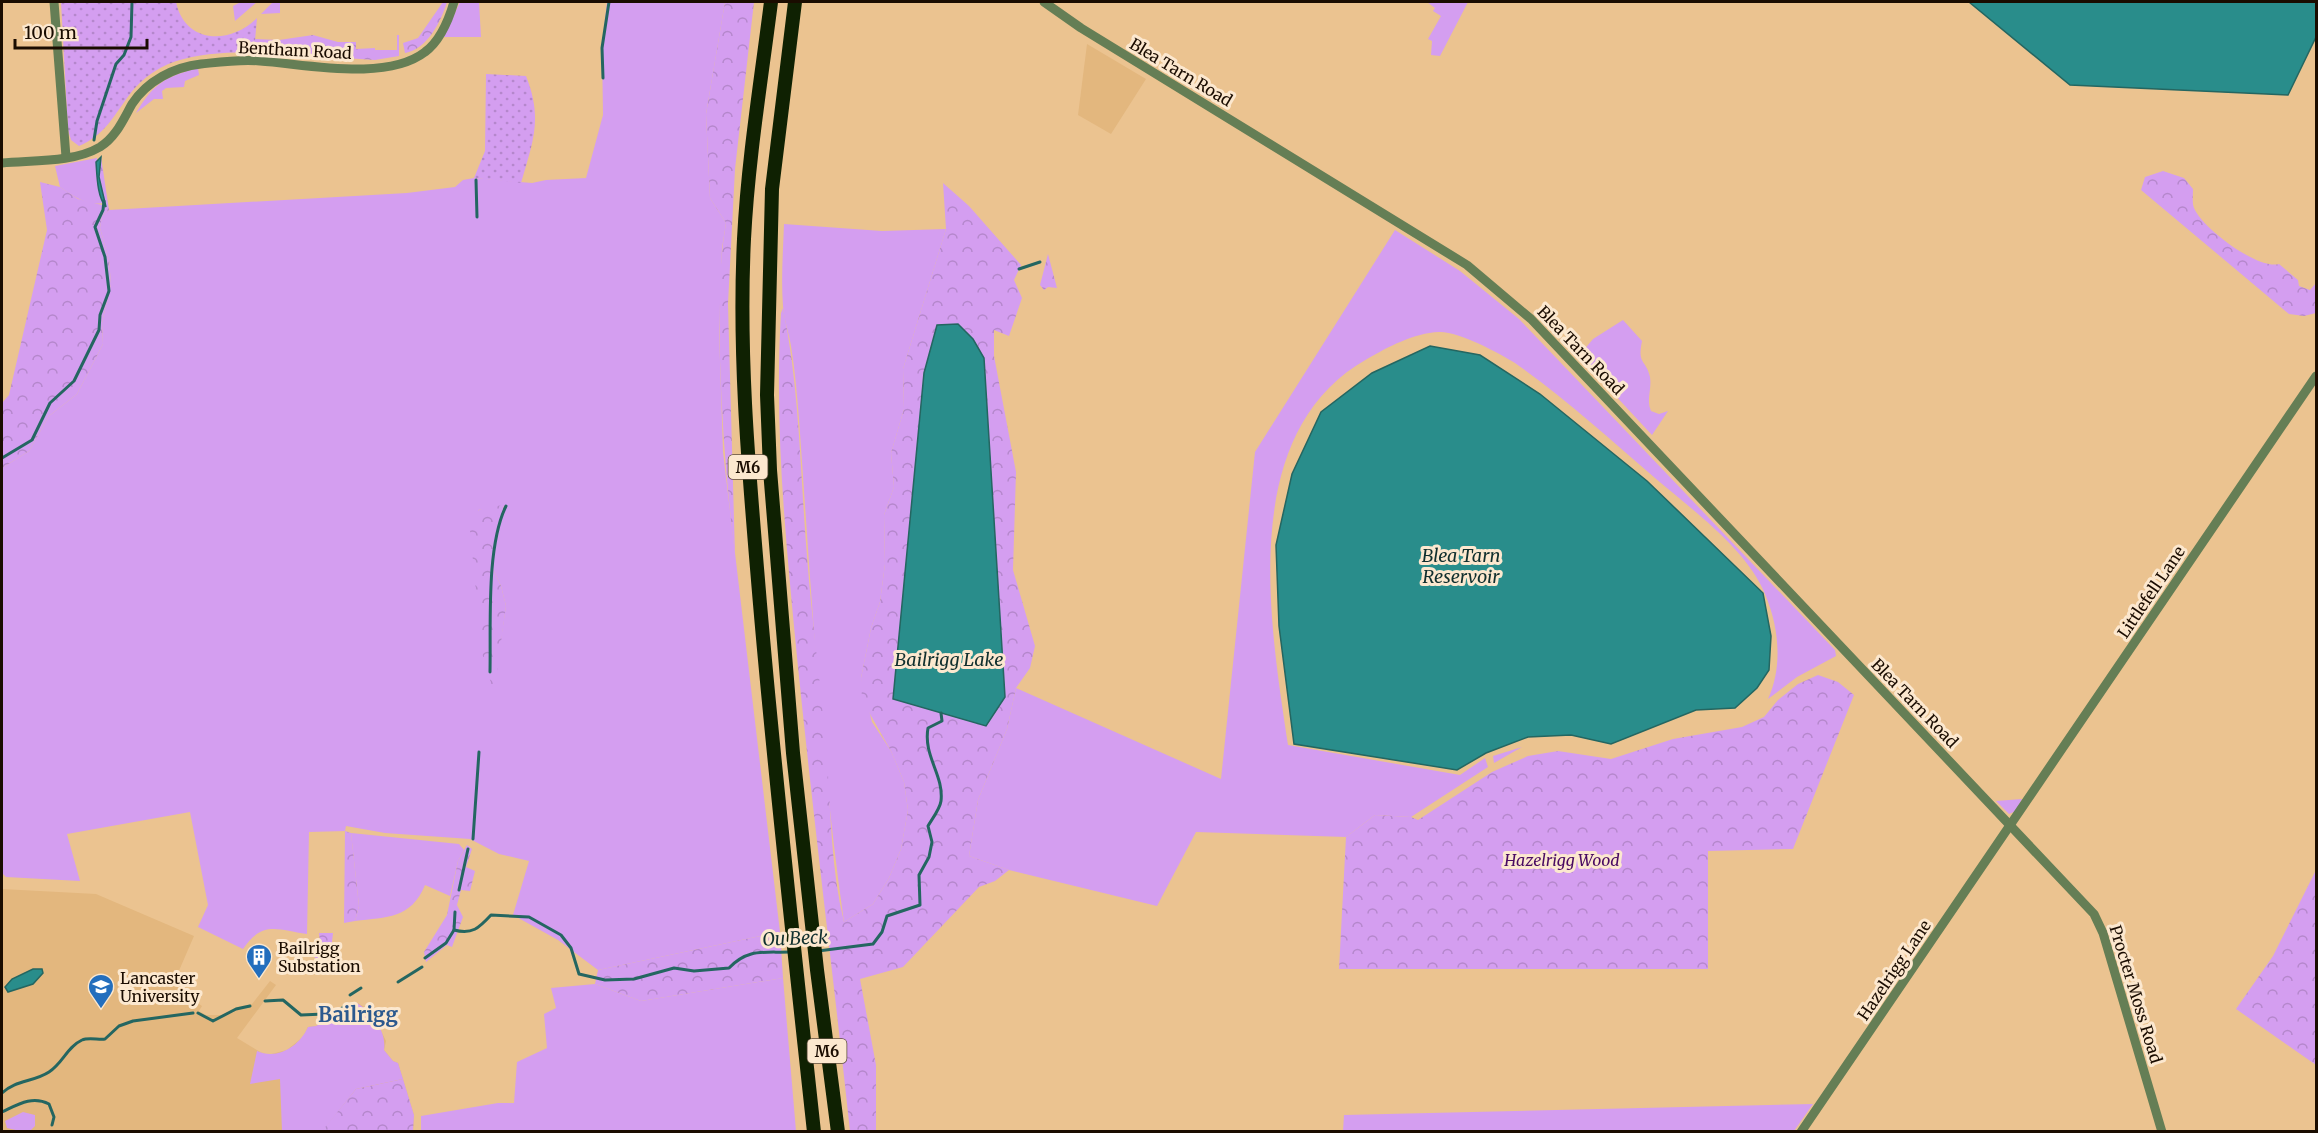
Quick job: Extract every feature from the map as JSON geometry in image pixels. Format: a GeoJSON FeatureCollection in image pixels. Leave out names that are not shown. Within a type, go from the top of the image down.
{"type":"FeatureCollection","features":[{"type":"Feature","properties":{"kind":"highway","name":"M6"},"geometry":{"type":"LineString","coordinates":[[771,2],[751,157],[744,240],[744,372],[750,488],[792,931],[814,1131]]}},
{"type":"Feature","properties":{"kind":"highway","name":"M6"},"geometry":{"type":"LineString","coordinates":[[795,2],[772,189],[767,395],[770,470],[792,753],[838,1131]]}},
{"type":"Feature","properties":{"kind":"street"},"geometry":{"type":"LineString","coordinates":[[54,2],[66,157]]}},
{"type":"Feature","properties":{"kind":"street","name":"Bentham Road"},"geometry":{"type":"LineString","coordinates":[[2,163],[87,153],[111,138],[134,102],[155,81],[176,70],[202,64],[237,61],[327,68],[371,68],[405,62],[426,51],[441,34],[454,2]]}},
{"type":"Feature","properties":{"kind":"street","name":"Blea Tarn Road"},"geometry":{"type":"LineString","coordinates":[[1044,2],[1081,28],[1441,248],[1499,290],[1531,319],[2010,825]]}},
{"type":"Feature","properties":{"kind":"street","name":"Littlefell Lane"},"geometry":{"type":"LineString","coordinates":[[2010,825],[2316,376]]}},
{"type":"Feature","properties":{"kind":"street","name":"Hazelrigg Lane"},"geometry":{"type":"LineString","coordinates":[[1802,1131],[2010,825]]}},
{"type":"Feature","properties":{"kind":"street","name":"Procter Moss Road"},"geometry":{"type":"LineString","coordinates":[[2010,825],[2094,914],[2103,933],[2162,1131]]}},
{"type":"Feature","properties":{"kind":"shaded area"},"geometry":{"type":"Polygon","coordinates":[[[1087,44],[1146,79],[1111,134],[1078,115],[1087,44]]]}},
{"type":"Feature","properties":{"kind":"shaded area","name":"Lancaster University"},"geometry":{"type":"Polygon","coordinates":[[[2,889],[96,894],[194,936],[178,973],[184,994],[202,1006],[199,1011],[206,1015],[222,1015],[237,1007],[252,1004],[270,981],[276,985],[237,1038],[268,1055],[287,1050],[303,1037],[308,1027],[316,1026],[349,1009],[350,1004],[357,1003],[365,1007],[374,1017],[386,1041],[384,1050],[393,1061],[398,1063],[414,1115],[413,1131],[2,1131],[2,889]]]}},
{"type":"Feature","properties":{"kind":"green space"},"geometry":{"type":"Polygon","coordinates":[[[61,2],[176,2],[181,16],[189,26],[198,33],[210,36],[234,33],[257,18],[254,52],[200,55],[168,64],[153,72],[139,83],[101,132],[79,146],[71,140],[68,130],[61,2]]]}},
{"type":"Feature","properties":{"kind":"green space"},"geometry":{"type":"Polygon","coordinates":[[[241,2],[257,2],[235,21],[233,6],[241,2]]]}},
{"type":"Feature","properties":{"kind":"green space"},"geometry":{"type":"Polygon","coordinates":[[[273,2],[280,2],[280,13],[261,14],[273,2]]]}},
{"type":"Feature","properties":{"kind":"green space"},"geometry":{"type":"Polygon","coordinates":[[[443,2],[447,2],[427,40],[405,53],[403,43],[418,38],[443,2]]]}},
{"type":"Feature","properties":{"kind":"green space"},"geometry":{"type":"Polygon","coordinates":[[[460,2],[479,2],[481,37],[444,37],[460,2]]]}},
{"type":"Feature","properties":{"kind":"green space"},"geometry":{"type":"Polygon","coordinates":[[[607,2],[725,2],[706,114],[710,198],[726,223],[722,248],[719,331],[723,452],[780,932],[598,970],[558,940],[513,915],[529,861],[499,854],[470,839],[385,833],[346,826],[345,831],[309,832],[307,934],[279,929],[264,930],[250,940],[243,949],[198,927],[208,905],[190,812],[67,834],[80,881],[6,877],[2,873],[2,468],[29,451],[49,416],[77,394],[103,344],[102,323],[111,284],[109,260],[100,228],[102,216],[109,210],[407,193],[455,187],[463,180],[474,178],[532,183],[586,178],[603,115],[602,47],[607,2]],[[504,506],[478,510],[501,639],[506,606],[501,586],[491,565],[504,506]]]}},
{"type":"Feature","properties":{"kind":"green space"},"geometry":{"type":"Polygon","coordinates":[[[725,2],[754,2],[735,169],[728,304],[735,555],[725,458],[720,361],[720,275],[726,223],[710,198],[706,114],[725,2]]]}},
{"type":"Feature","properties":{"kind":"green space"},"geometry":{"type":"Polygon","coordinates":[[[1427,2],[1468,2],[1440,56],[1431,55],[1432,41],[1428,39],[1441,16],[1433,11],[1435,8],[1427,2]]]}},
{"type":"Feature","properties":{"kind":"green space"},"geometry":{"type":"Polygon","coordinates":[[[313,35],[338,42],[356,42],[356,49],[375,48],[375,60],[254,52],[255,39],[279,40],[313,35]]]}},
{"type":"Feature","properties":{"kind":"green space"},"geometry":{"type":"Polygon","coordinates":[[[397,35],[399,35],[399,56],[375,60],[375,50],[397,50],[397,35]]]}},
{"type":"Feature","properties":{"kind":"green space"},"geometry":{"type":"Polygon","coordinates":[[[198,68],[199,75],[185,81],[184,87],[166,88],[162,91],[163,99],[154,99],[136,113],[161,83],[198,68]]]}},
{"type":"Feature","properties":{"kind":"green space"},"geometry":{"type":"Polygon","coordinates":[[[486,74],[526,76],[531,91],[535,118],[534,130],[521,183],[474,178],[485,151],[486,74]]]}},
{"type":"Feature","properties":{"kind":"green space"},"geometry":{"type":"Polygon","coordinates":[[[101,157],[109,210],[102,216],[100,228],[109,260],[111,284],[102,323],[103,344],[77,394],[49,416],[29,451],[2,468],[2,403],[9,395],[47,230],[40,182],[60,187],[78,199],[106,206],[99,177],[101,157]]]}},
{"type":"Feature","properties":{"kind":"green space"},"geometry":{"type":"Polygon","coordinates":[[[97,158],[97,179],[103,203],[86,202],[60,187],[55,166],[97,158]]]}},
{"type":"Feature","properties":{"kind":"green space"},"geometry":{"type":"Polygon","coordinates":[[[2163,171],[2184,178],[2193,189],[2193,206],[2199,216],[2232,246],[2258,261],[2279,264],[2298,280],[2299,286],[2310,290],[2316,283],[2316,313],[2304,316],[2289,314],[2141,190],[2145,177],[2163,171]]]}},
{"type":"Feature","properties":{"kind":"green space"},"geometry":{"type":"Polygon","coordinates":[[[943,183],[969,206],[1021,265],[1014,280],[1022,298],[1009,336],[994,330],[994,356],[1016,472],[1013,570],[1035,646],[1030,668],[1016,688],[1007,729],[978,800],[969,856],[1009,870],[995,881],[979,887],[903,967],[860,979],[876,1065],[876,1131],[850,1131],[789,571],[780,442],[781,313],[783,308],[793,370],[834,862],[844,922],[873,904],[889,878],[901,849],[908,810],[904,782],[891,751],[862,700],[861,678],[871,628],[880,602],[885,564],[884,515],[894,487],[891,453],[904,409],[903,369],[946,229],[943,183]],[[937,325],[893,698],[984,358],[937,325]]]}},
{"type":"Feature","properties":{"kind":"green space"},"geometry":{"type":"Polygon","coordinates":[[[784,224],[882,231],[946,229],[903,369],[904,409],[891,453],[894,487],[884,515],[885,564],[880,602],[871,628],[861,678],[872,722],[891,751],[904,782],[908,810],[901,849],[889,878],[873,904],[844,922],[822,734],[796,382],[783,306],[784,224]]]}},
{"type":"Feature","properties":{"kind":"green space"},"geometry":{"type":"Polygon","coordinates":[[[1395,230],[1460,271],[1519,319],[1835,650],[1836,656],[1797,677],[1768,699],[1776,673],[1777,660],[1776,633],[1770,607],[1757,577],[1732,546],[1701,516],[1587,419],[1515,363],[1457,335],[1439,332],[1420,335],[1392,345],[1367,359],[1325,392],[1297,433],[1280,481],[1272,534],[1271,589],[1274,644],[1288,745],[1460,775],[1485,758],[1488,767],[1411,817],[1375,815],[1346,837],[1196,832],[1157,906],[1009,870],[969,856],[978,800],[1007,729],[1016,688],[1221,779],[1255,452],[1395,230]]]}},
{"type":"Feature","properties":{"kind":"green space"},"geometry":{"type":"Polygon","coordinates":[[[1048,254],[1057,288],[1048,287],[1044,290],[1040,285],[1048,254]]]}},
{"type":"Feature","properties":{"kind":"green space"},"geometry":{"type":"Polygon","coordinates":[[[1623,320],[1642,341],[1641,358],[1650,377],[1651,411],[1659,414],[1668,411],[1652,435],[1573,350],[1583,351],[1593,339],[1623,320]]]}},
{"type":"Feature","properties":{"kind":"green space"},"geometry":{"type":"Polygon","coordinates":[[[504,505],[491,565],[501,586],[506,606],[494,693],[482,653],[469,520],[474,512],[504,505]]]}},
{"type":"Feature","properties":{"kind":"green space","name":"Hazelrigg Wood"},"geometry":{"type":"Polygon","coordinates":[[[1818,675],[1838,682],[1854,695],[1793,849],[1708,851],[1708,969],[1339,969],[1346,837],[1375,815],[1411,817],[1418,820],[1492,772],[1528,756],[1558,751],[1611,759],[1673,739],[1742,727],[1764,717],[1778,700],[1798,684],[1818,675]]]}},
{"type":"Feature","properties":{"kind":"green space"},"geometry":{"type":"Polygon","coordinates":[[[1522,747],[1494,763],[1493,756],[1522,747]]]}},
{"type":"Feature","properties":{"kind":"green space"},"geometry":{"type":"Polygon","coordinates":[[[2022,799],[2016,811],[2009,814],[1996,801],[2022,799]]]}},
{"type":"Feature","properties":{"kind":"green space"},"geometry":{"type":"Polygon","coordinates":[[[345,831],[351,833],[359,906],[355,921],[344,923],[345,831]]]}},
{"type":"Feature","properties":{"kind":"green space"},"geometry":{"type":"Polygon","coordinates":[[[351,833],[459,844],[464,850],[458,861],[450,896],[425,885],[413,904],[405,910],[388,917],[355,921],[359,906],[351,833]]]}},
{"type":"Feature","properties":{"kind":"green space"},"geometry":{"type":"Polygon","coordinates":[[[467,845],[472,849],[466,867],[475,871],[470,891],[461,890],[457,905],[463,917],[452,947],[447,945],[426,962],[424,952],[447,915],[458,861],[467,845]]]}},
{"type":"Feature","properties":{"kind":"green space"},"geometry":{"type":"Polygon","coordinates":[[[2316,870],[2316,1065],[2236,1009],[2273,956],[2316,870]]]}},
{"type":"Feature","properties":{"kind":"green space"},"geometry":{"type":"Polygon","coordinates":[[[780,932],[783,978],[641,1001],[595,984],[598,970],[780,932]]]}},
{"type":"Feature","properties":{"kind":"green space"},"geometry":{"type":"Polygon","coordinates":[[[319,933],[333,933],[331,951],[333,960],[315,958],[313,954],[320,943],[319,933]]]}},
{"type":"Feature","properties":{"kind":"green space"},"geometry":{"type":"Polygon","coordinates":[[[783,978],[796,1131],[421,1132],[421,1116],[498,1103],[514,1103],[517,1062],[547,1048],[544,1014],[556,1008],[551,988],[595,984],[641,1001],[783,978]]]}},
{"type":"Feature","properties":{"kind":"green space"},"geometry":{"type":"Polygon","coordinates":[[[357,1003],[377,1023],[383,1036],[384,1050],[393,1061],[398,1063],[403,1079],[356,1089],[322,1132],[282,1131],[280,1079],[250,1084],[257,1051],[272,1054],[287,1050],[299,1040],[308,1027],[316,1026],[349,1009],[350,1004],[357,1003]]]}},
{"type":"Feature","properties":{"kind":"green space"},"geometry":{"type":"Polygon","coordinates":[[[403,1079],[414,1115],[413,1131],[322,1131],[356,1089],[403,1079]]]}},
{"type":"Feature","properties":{"kind":"green space"},"geometry":{"type":"Polygon","coordinates":[[[1813,1104],[1794,1131],[1343,1131],[1344,1115],[1813,1104]]]}},
{"type":"Feature","properties":{"kind":"green space"},"geometry":{"type":"Polygon","coordinates":[[[23,1112],[35,1115],[35,1126],[31,1130],[20,1131],[7,1128],[5,1121],[23,1112]]]}},
{"type":"Feature","properties":{"kind":"water"},"geometry":{"type":"Polygon","coordinates":[[[1969,2],[2316,2],[2316,37],[2288,95],[2070,85],[1969,2]]]}},
{"type":"Feature","properties":{"kind":"water"},"geometry":{"type":"Polygon","coordinates":[[[101,157],[99,177],[106,207],[99,192],[97,179],[96,162],[101,157]]]}},
{"type":"Feature","properties":{"kind":"water","name":"Bailrigg Lake"},"geometry":{"type":"Polygon","coordinates":[[[958,324],[973,339],[984,358],[1005,697],[986,726],[893,699],[924,373],[937,325],[958,324]]]}},
{"type":"Feature","properties":{"kind":"water","name":"Blea Tarn Reservoir"},"geometry":{"type":"Polygon","coordinates":[[[1430,346],[1480,355],[1540,394],[1647,481],[1763,593],[1771,636],[1769,670],[1757,688],[1735,708],[1696,710],[1611,744],[1571,735],[1528,737],[1486,753],[1457,770],[1294,744],[1279,626],[1276,545],[1292,474],[1321,412],[1372,373],[1430,346]]]}},
{"type":"Feature","properties":{"kind":"water"},"geometry":{"type":"Polygon","coordinates":[[[33,969],[42,969],[43,973],[33,984],[8,992],[5,987],[12,979],[33,969]]]}},
{"type":"Feature","properties":{"kind":"waterway"},"geometry":{"type":"LineString","coordinates":[[94,140],[97,121],[116,64],[124,55],[131,37],[132,2]]}},
{"type":"Feature","properties":{"kind":"waterway"},"geometry":{"type":"LineString","coordinates":[[603,78],[602,48],[609,2]]}},
{"type":"Feature","properties":{"kind":"waterway"},"geometry":{"type":"LineString","coordinates":[[476,180],[477,217]]}},
{"type":"Feature","properties":{"kind":"waterway"},"geometry":{"type":"LineString","coordinates":[[2,458],[32,440],[50,403],[74,381],[99,330],[100,315],[109,291],[105,257],[95,227],[103,210],[104,201]]}},
{"type":"Feature","properties":{"kind":"waterway"},"geometry":{"type":"LineString","coordinates":[[1019,269],[1040,262]]}},
{"type":"Feature","properties":{"kind":"waterway"},"geometry":{"type":"LineString","coordinates":[[490,672],[492,564],[495,543],[506,506]]}},
{"type":"Feature","properties":{"kind":"waterway","name":"Ou Beck"},"geometry":{"type":"LineString","coordinates":[[818,951],[873,944],[882,932],[887,916],[920,905],[919,875],[929,857],[932,842],[928,826],[938,811],[941,801],[940,783],[928,748],[928,728],[942,721],[941,713]]}},
{"type":"Feature","properties":{"kind":"waterway"},"geometry":{"type":"LineString","coordinates":[[473,839],[479,752]]}},
{"type":"Feature","properties":{"kind":"waterway"},"geometry":{"type":"LineString","coordinates":[[459,890],[468,849]]}},
{"type":"Feature","properties":{"kind":"waterway"},"geometry":{"type":"LineString","coordinates":[[454,930],[455,912]]}},
{"type":"Feature","properties":{"kind":"waterway","name":"Ou Beck"},"geometry":{"type":"LineString","coordinates":[[425,958],[446,943],[454,930],[466,932],[475,929],[491,915],[529,917],[561,935],[571,948],[579,974],[605,980],[634,979],[674,968],[694,971],[729,968],[750,954],[790,952]]}},
{"type":"Feature","properties":{"kind":"waterway","name":"Ou Beck"},"geometry":{"type":"LineString","coordinates":[[398,982],[422,967]]}},
{"type":"Feature","properties":{"kind":"waterway","name":"Ou Beck"},"geometry":{"type":"LineString","coordinates":[[350,995],[361,988]]}},
{"type":"Feature","properties":{"kind":"waterway","name":"Ou Beck"},"geometry":{"type":"LineString","coordinates":[[265,1001],[283,1000],[301,1015],[324,1014]]}},
{"type":"Feature","properties":{"kind":"waterway","name":"Ou Beck"},"geometry":{"type":"LineString","coordinates":[[329,1012],[340,1010],[346,1005]]}},
{"type":"Feature","properties":{"kind":"waterway","name":"Ou Beck"},"geometry":{"type":"LineString","coordinates":[[198,1013],[213,1021],[236,1009],[250,1006]]}},
{"type":"Feature","properties":{"kind":"waterway","name":"Ou Beck"},"geometry":{"type":"LineString","coordinates":[[2,1093],[13,1086],[49,1072],[72,1047],[82,1040],[105,1039],[119,1026],[133,1021],[193,1013]]}},
{"type":"Feature","properties":{"kind":"waterway"},"geometry":{"type":"LineString","coordinates":[[2,1112],[25,1102],[43,1101],[49,1104],[54,1117],[52,1125]]}},
{"type":"Feature","properties":{"kind":"place","name":"Bailrigg Substation"},"geometry":{"type":"Point","coordinates":[259,980]}},
{"type":"Feature","properties":{"kind":"place","name":"Lancaster University"},"geometry":{"type":"Point","coordinates":[101,1010]}},
{"type":"Feature","properties":{"kind":"district","name":"Bailrigg"},"geometry":{"type":"Point","coordinates":[358,1014]}}]}
